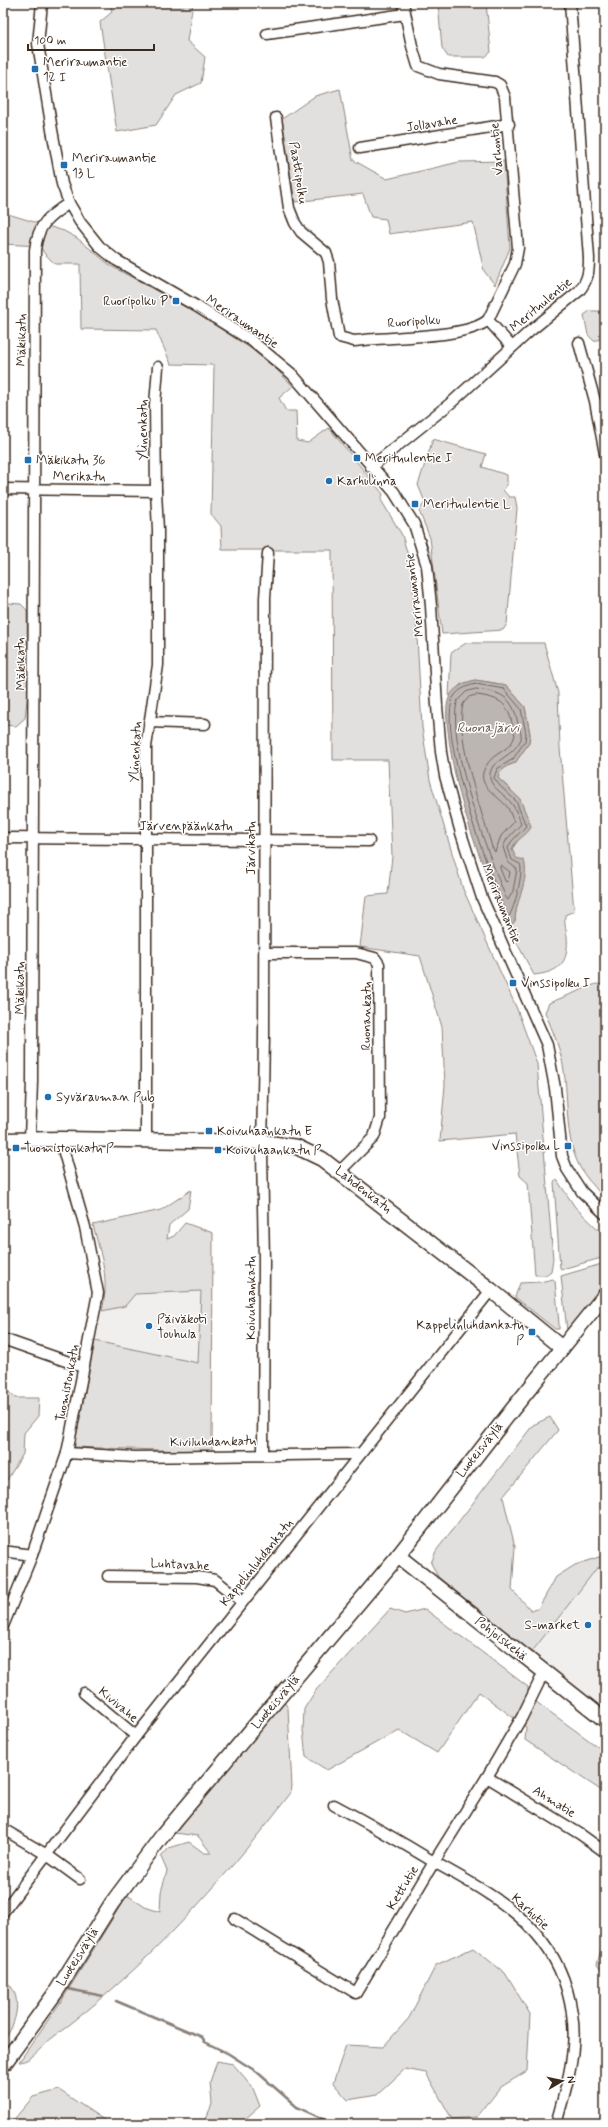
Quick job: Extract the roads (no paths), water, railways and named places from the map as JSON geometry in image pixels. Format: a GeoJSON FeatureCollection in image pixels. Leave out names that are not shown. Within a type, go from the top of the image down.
{"type":"FeatureCollection","features":[{"type":"Feature","properties":{"kind":"main road","name":"Lahdenkatu"},"geometry":{"type":"LineString","coordinates":[[3,1140],[60,1139],[262,1142],[297,1147],[311,1152],[491,1290],[562,1348]]}},
{"type":"Feature","properties":{"kind":"main road","name":"Luoteisväylä"},"geometry":{"type":"LineString","coordinates":[[3,2065],[56,1992],[112,1903],[145,1858],[398,1556],[605,1295]]}},
{"type":"Feature","properties":{"kind":"main road","name":"Pohjoiskehä"},"geometry":{"type":"LineString","coordinates":[[398,1556],[605,1720]]}},
{"type":"Feature","properties":{"kind":"street","name":"Meriraumantie"},"geometry":{"type":"LineString","coordinates":[[42,3],[38,28],[40,56],[62,184],[68,203],[94,241],[116,260],[196,306],[252,341],[292,374],[394,492],[408,511],[420,538],[427,566],[439,732],[445,776],[451,799],[482,898],[547,1046],[555,1088],[562,1156],[567,1169],[582,1192],[605,1214]]}},
{"type":"Feature","properties":{"kind":"street","name":"Varhontie"},"geometry":{"type":"LineString","coordinates":[[403,3],[415,60],[418,66],[438,74],[495,82],[500,85],[505,97],[518,248],[515,264],[488,320]]}},
{"type":"Feature","properties":{"kind":"street","name":"Merituulentie"},"geometry":{"type":"LineString","coordinates":[[371,467],[452,402],[512,347],[579,291],[589,275],[570,3]]}},
{"type":"Feature","properties":{"kind":"street"},"geometry":{"type":"LineString","coordinates":[[267,34],[405,14]]}},
{"type":"Feature","properties":{"kind":"street","name":"Paattipolku"},"geometry":{"type":"LineString","coordinates":[[276,118],[289,208],[295,223],[301,232],[326,253],[329,262],[332,299],[339,337]]}},
{"type":"Feature","properties":{"kind":"street","name":"Jollavahe"},"geometry":{"type":"LineString","coordinates":[[360,148],[508,124]]}},
{"type":"Feature","properties":{"kind":"street","name":"Mäkikatu"},"geometry":{"type":"LineString","coordinates":[[30,1139],[32,1067],[32,838],[35,688],[34,489],[36,239],[39,230],[48,217],[68,203]]}},
{"type":"Feature","properties":{"kind":"street"},"geometry":{"type":"LineString","coordinates":[[488,320],[512,347]]}},
{"type":"Feature","properties":{"kind":"street","name":"Ruoripolku"},"geometry":{"type":"LineString","coordinates":[[339,337],[354,341],[450,333],[481,326],[488,320]]}},
{"type":"Feature","properties":{"kind":"street"},"geometry":{"type":"LineString","coordinates":[[579,343],[595,401],[605,454]]}},
{"type":"Feature","properties":{"kind":"street","name":"Ylinenkatu"},"geometry":{"type":"LineString","coordinates":[[146,1140],[146,747],[158,665],[156,405],[158,367]]}},
{"type":"Feature","properties":{"kind":"street","name":"Merikatu"},"geometry":{"type":"LineString","coordinates":[[3,489],[156,491]]}},
{"type":"Feature","properties":{"kind":"street","name":"Järvikatu"},"geometry":{"type":"LineString","coordinates":[[262,1142],[265,598],[268,553]]}},
{"type":"Feature","properties":{"kind":"street"},"geometry":{"type":"LineString","coordinates":[[149,722],[205,724]]}},
{"type":"Feature","properties":{"kind":"street","name":"Järvenpäänkatu"},"geometry":{"type":"LineString","coordinates":[[3,838],[369,841]]}},
{"type":"Feature","properties":{"kind":"street","name":"Ruonankatu"},"geometry":{"type":"LineString","coordinates":[[264,954],[356,953],[375,958],[379,964],[380,1118],[374,1137],[339,1172]]}},
{"type":"Feature","properties":{"kind":"street","name":"Tuomistonkatu"},"geometry":{"type":"LineString","coordinates":[[3,1626],[32,1555],[67,1453],[98,1294],[97,1281],[85,1227],[60,1139]]}},
{"type":"Feature","properties":{"kind":"street","name":"Koivuhaankatu"},"geometry":{"type":"LineString","coordinates":[[262,1142],[263,1454]]}},
{"type":"Feature","properties":{"kind":"street","name":"Kappelinluhdankatu"},"geometry":{"type":"LineString","coordinates":[[3,1912],[47,1855],[77,1812],[136,1736],[491,1290]]}},
{"type":"Feature","properties":{"kind":"street"},"geometry":{"type":"LineString","coordinates":[[3,1339],[83,1367]]}},
{"type":"Feature","properties":{"kind":"street","name":"Kiviluhdankatu"},"geometry":{"type":"LineString","coordinates":[[67,1453],[135,1457],[263,1454],[359,1454]]}},
{"type":"Feature","properties":{"kind":"street"},"geometry":{"type":"LineString","coordinates":[[3,1551],[32,1555]]}},
{"type":"Feature","properties":{"kind":"street","name":"Luhtavahe"},"geometry":{"type":"LineString","coordinates":[[108,1576],[203,1578],[215,1580],[242,1601]]}},
{"type":"Feature","properties":{"kind":"street","name":"Kettutie"},"geometry":{"type":"LineString","coordinates":[[235,1919],[356,1993],[434,1862],[487,1777],[522,1717],[544,1672]]}},
{"type":"Feature","properties":{"kind":"street","name":"Kivivahe"},"geometry":{"type":"LineString","coordinates":[[84,1693],[136,1736]]}},
{"type":"Feature","properties":{"kind":"street","name":"Ahmatie"},"geometry":{"type":"LineString","coordinates":[[487,1777],[580,1834],[605,1852]]}},
{"type":"Feature","properties":{"kind":"street","name":"Karhutie"},"geometry":{"type":"LineString","coordinates":[[334,1805],[479,1887],[511,1909],[531,1927],[550,1950],[562,1971],[570,2000],[574,2047],[556,2124]]}},
{"type":"Feature","properties":{"kind":"street"},"geometry":{"type":"LineString","coordinates":[[3,1830],[47,1855],[80,1879]]}},
{"type":"Feature","properties":{"kind":"water","name":"Ruonajärvi"},"geometry":{"type":"Polygon","coordinates":[[[475,680],[506,685],[525,707],[530,734],[529,743],[515,763],[507,766],[500,772],[498,778],[520,799],[531,826],[528,832],[516,842],[512,849],[516,858],[524,860],[525,876],[517,906],[515,921],[509,928],[489,881],[463,807],[448,731],[447,710],[451,694],[460,686],[475,680]]]}},
{"type":"Feature","properties":{"kind":"waterway"},"geometry":{"type":"LineString","coordinates":[[68,1989],[103,1996]]}},
{"type":"Feature","properties":{"kind":"waterway"},"geometry":{"type":"LineString","coordinates":[[116,2001],[202,2037],[205,2042],[229,2054],[257,2072],[297,2107],[334,2124]]}},
{"type":"Feature","properties":{"kind":"place","name":"Meriraumantie 12 I"},"geometry":{"type":"Point","coordinates":[35,69]}},
{"type":"Feature","properties":{"kind":"place","name":"Meriraumantie 13 L"},"geometry":{"type":"Point","coordinates":[64,165]}},
{"type":"Feature","properties":{"kind":"place","name":"Ruoripolku P"},"geometry":{"type":"Point","coordinates":[176,301]}},
{"type":"Feature","properties":{"kind":"place","name":"Merituulentie I"},"geometry":{"type":"Point","coordinates":[357,458]}},
{"type":"Feature","properties":{"kind":"place","name":"Mäkikatu 36"},"geometry":{"type":"Point","coordinates":[28,460]}},
{"type":"Feature","properties":{"kind":"place","name":"Karhulinna"},"geometry":{"type":"Point","coordinates":[329,481]}},
{"type":"Feature","properties":{"kind":"place","name":"Merituulentie L"},"geometry":{"type":"Point","coordinates":[415,504]}},
{"type":"Feature","properties":{"kind":"place","name":"Vinssipolku I"},"geometry":{"type":"Point","coordinates":[513,983]}},
{"type":"Feature","properties":{"kind":"place","name":"Syvärauman Pub"},"geometry":{"type":"Point","coordinates":[48,1097]}},
{"type":"Feature","properties":{"kind":"place","name":"Koivuhaankatu E"},"geometry":{"type":"Point","coordinates":[209,1131]}},
{"type":"Feature","properties":{"kind":"place","name":"Vinssipolku L"},"geometry":{"type":"Point","coordinates":[568,1146]}},
{"type":"Feature","properties":{"kind":"place","name":"Tuomistonkatu P"},"geometry":{"type":"Point","coordinates":[16,1148]}},
{"type":"Feature","properties":{"kind":"place","name":"Koivuhaankatu P"},"geometry":{"type":"Point","coordinates":[218,1150]}},
{"type":"Feature","properties":{"kind":"place","name":"Päiväkoti Touhula"},"geometry":{"type":"Point","coordinates":[149,1326]}},
{"type":"Feature","properties":{"kind":"place","name":"Kappelinluhdankatu P"},"geometry":{"type":"Point","coordinates":[532,1332]}},
{"type":"Feature","properties":{"kind":"place","name":"S-market"},"geometry":{"type":"Point","coordinates":[588,1625]}}]}
